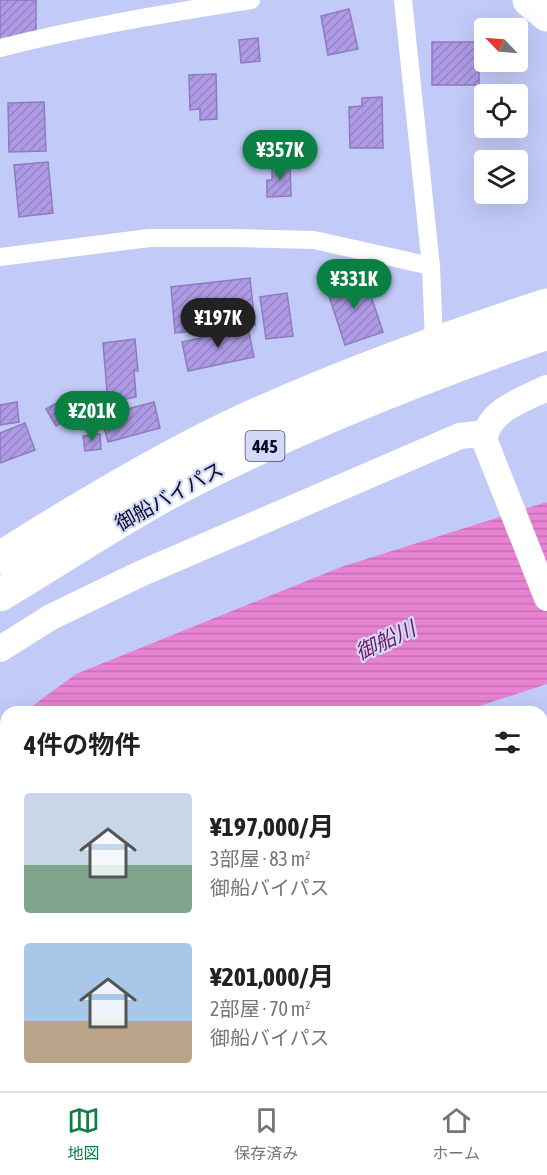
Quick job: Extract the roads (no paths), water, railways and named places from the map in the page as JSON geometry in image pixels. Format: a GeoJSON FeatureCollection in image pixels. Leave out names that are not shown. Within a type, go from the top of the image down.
{"type":"FeatureCollection","features":[{"type":"Feature","properties":{"kind":"highway","name":"御船バイパス"},"geometry":{"type":"LineString","coordinates":[[0,558],[84,506],[228,428],[434,342],[547,305]]}},
{"type":"Feature","properties":{"kind":"highway","name":"御船バイパス"},"geometry":{"type":"LineString","coordinates":[[0,595],[166,494],[293,432],[425,376],[547,333]]}},
{"type":"Feature","properties":{"kind":"street"},"geometry":{"type":"LineString","coordinates":[[0,48],[52,35],[166,13],[251,0]]}},
{"type":"Feature","properties":{"kind":"street"},"geometry":{"type":"LineString","coordinates":[[403,0],[431,266],[434,342],[425,376]]}},
{"type":"Feature","properties":{"kind":"street"},"geometry":{"type":"LineString","coordinates":[[0,257],[149,238],[236,238],[314,240],[431,266]]}},
{"type":"Feature","properties":{"kind":"street"},"geometry":{"type":"LineString","coordinates":[[547,388],[505,408],[494,417],[487,441],[547,598]]}},
{"type":"Feature","properties":{"kind":"street"},"geometry":{"type":"LineString","coordinates":[[0,650],[51,617],[140,574],[460,436],[487,441]]}},
{"type":"Feature","properties":{"kind":"water","name":"御船川"},"geometry":{"type":"Polygon","coordinates":[[[547,502],[547,684],[479,706],[32,706],[76,674],[341,567],[547,502]]]}}]}
